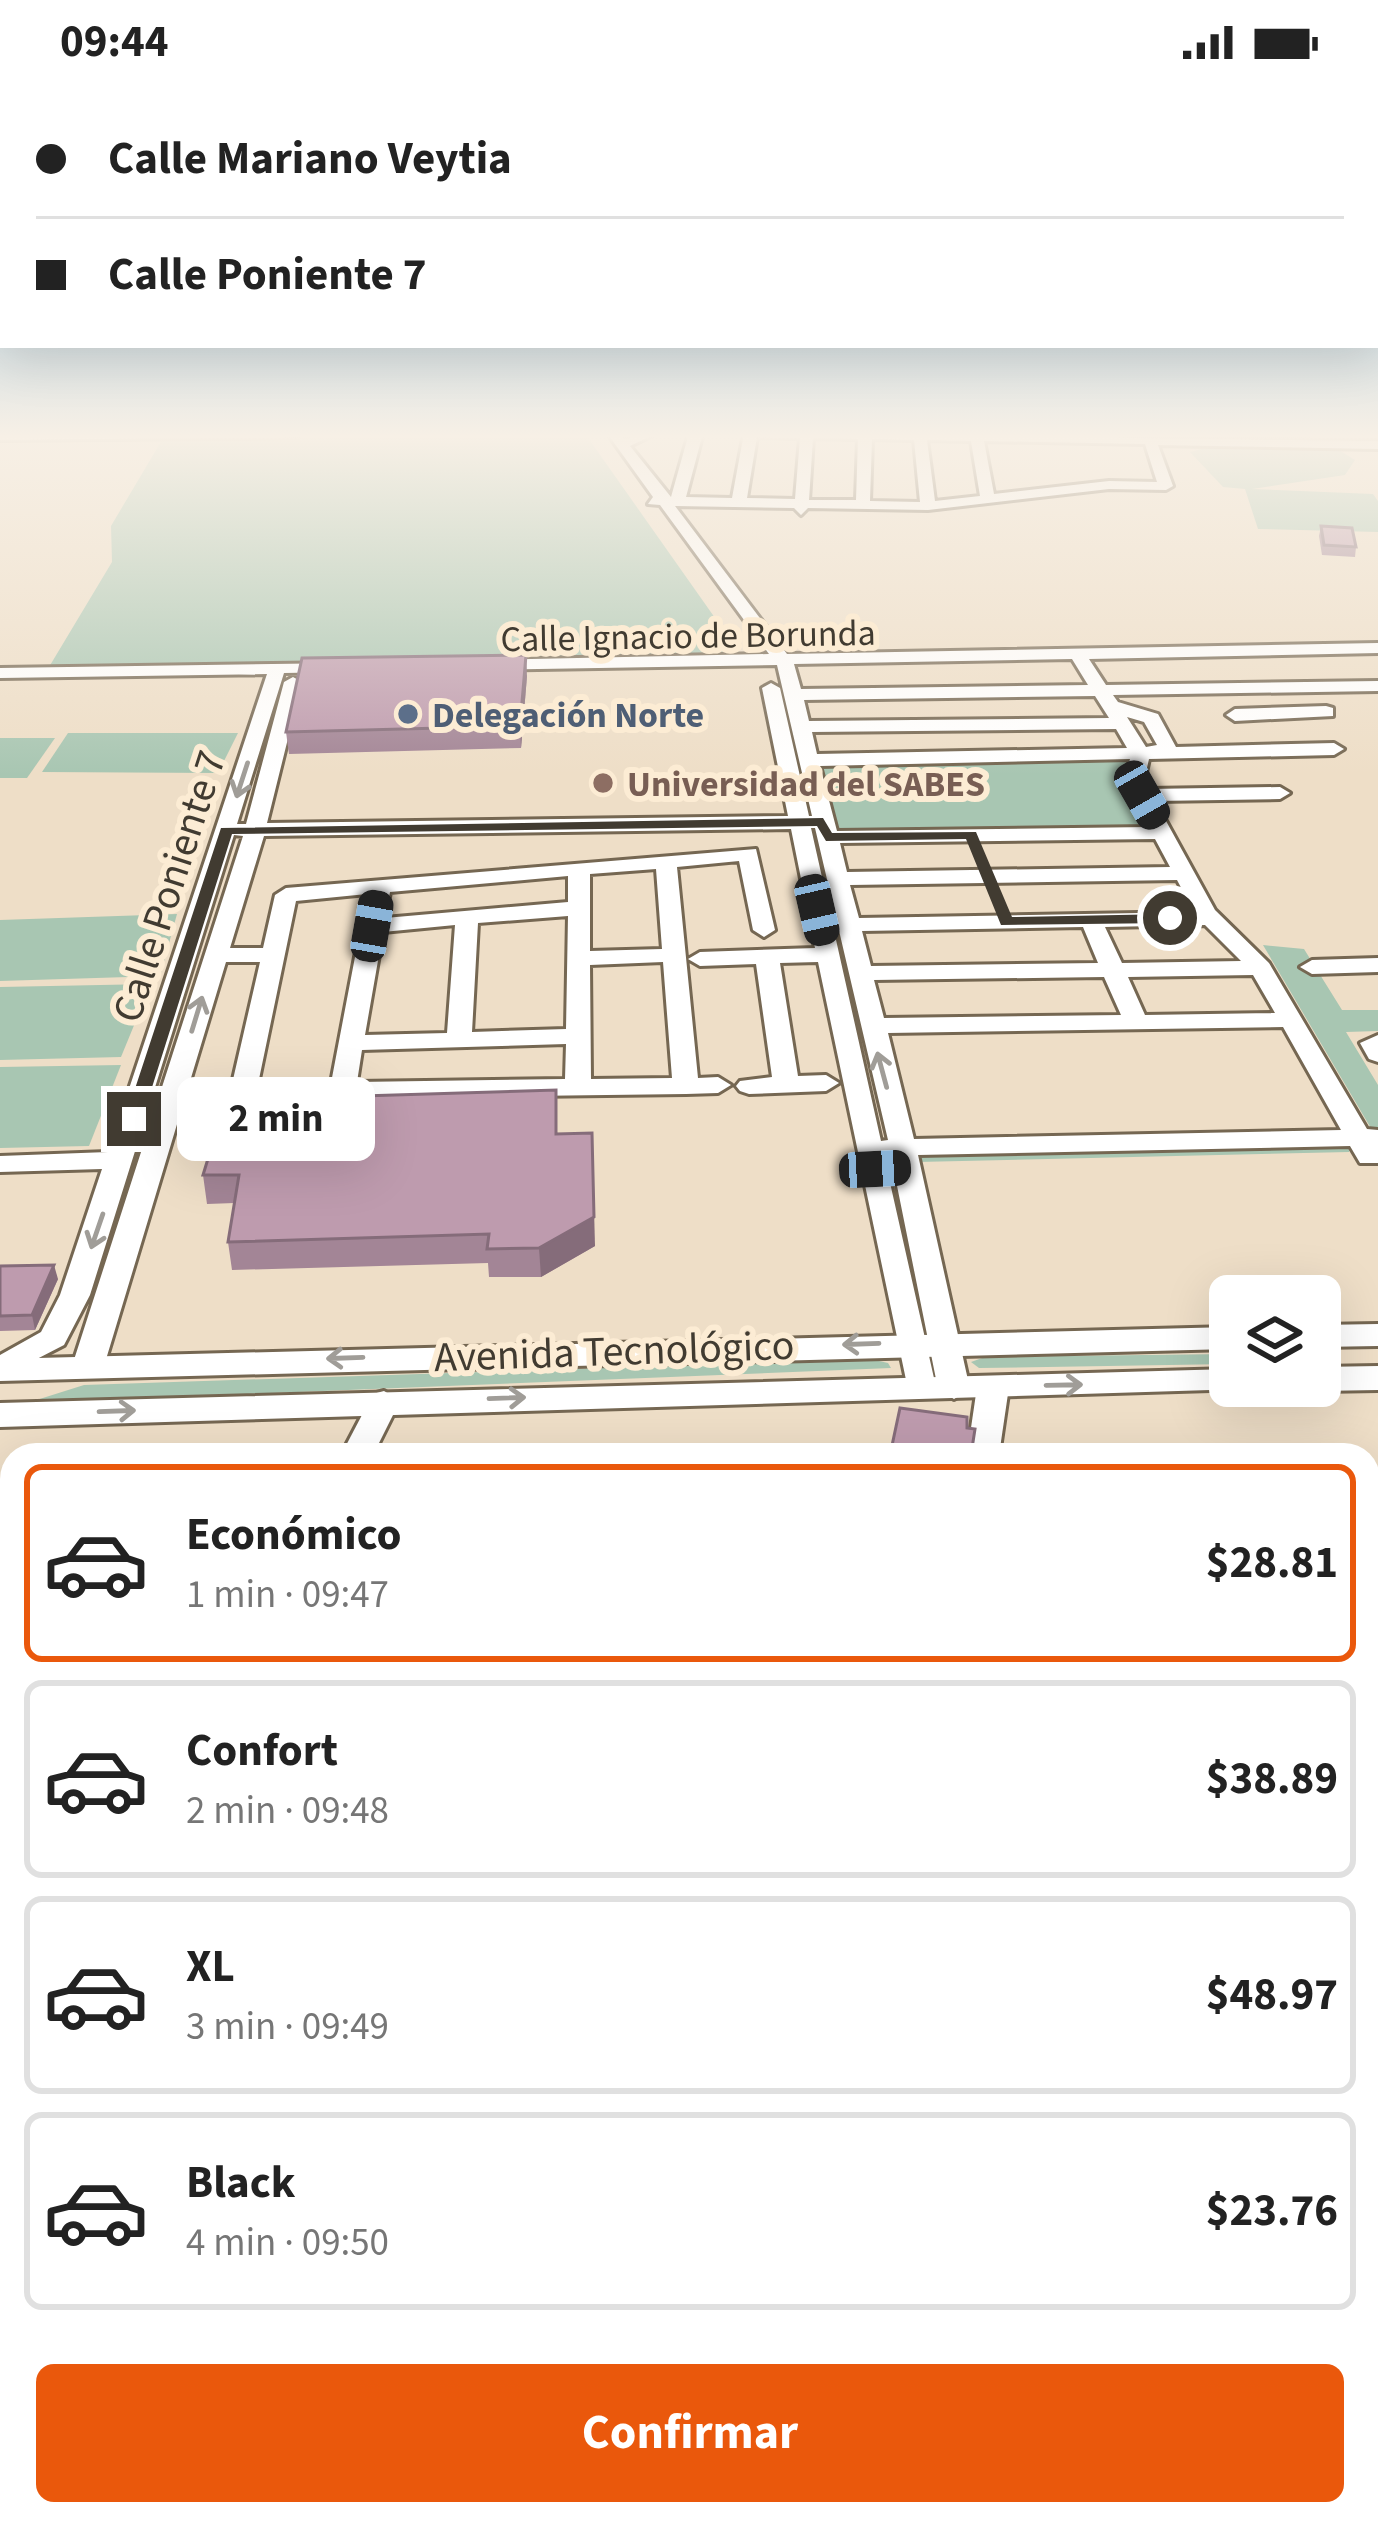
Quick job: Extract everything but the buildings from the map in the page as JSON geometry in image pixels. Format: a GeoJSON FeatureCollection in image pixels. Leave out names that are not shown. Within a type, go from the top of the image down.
{"type":"FeatureCollection","features":[{"type":"Feature","properties":{"kind":"main road"},"geometry":{"type":"LineString","coordinates":[[1341,1336],[1378,1335]]}},
{"type":"Feature","properties":{"kind":"main road","name":"Avenida Tecnológico"},"geometry":{"type":"LineString","coordinates":[[0,1369],[1209,1338]]}},
{"type":"Feature","properties":{"kind":"main road"},"geometry":{"type":"LineString","coordinates":[[0,1396],[43,1393],[88,1366]]}},
{"type":"Feature","properties":{"kind":"main road"},"geometry":{"type":"LineString","coordinates":[[1341,1379],[1378,1378]]}},
{"type":"Feature","properties":{"kind":"main road","name":"Avenida Tecnológico"},"geometry":{"type":"LineString","coordinates":[[0,1415],[1209,1382]]}},
{"type":"Feature","properties":{"kind":"street"},"geometry":{"type":"LineString","coordinates":[[696,547],[793,695],[905,1158],[937,1388]]}},
{"type":"Feature","properties":{"kind":"street","name":"Calle Ignacio de Borunda"},"geometry":{"type":"LineString","coordinates":[[1080,660],[1378,648]]}},
{"type":"Feature","properties":{"kind":"street","name":"Calle Ignacio de Borunda"},"geometry":{"type":"LineString","coordinates":[[461,668],[1378,658]]}},
{"type":"Feature","properties":{"kind":"street"},"geometry":{"type":"LineString","coordinates":[[1080,660],[1110,707],[1150,754]]}},
{"type":"Feature","properties":{"kind":"street"},"geometry":{"type":"LineString","coordinates":[[808,760],[1334,748],[1305,686],[1283,660]]}},
{"type":"Feature","properties":{"kind":"street"},"geometry":{"type":"LineString","coordinates":[[776,663],[796,822],[873,1159],[928,1342],[937,1388]]}},
{"type":"Feature","properties":{"kind":"street"},"geometry":{"type":"LineString","coordinates":[[0,676],[362,670]]}},
{"type":"Feature","properties":{"kind":"street","name":"Calle Poniente 7"},"geometry":{"type":"LineString","coordinates":[[88,1366],[255,830],[286,671]]}},
{"type":"Feature","properties":{"kind":"street","name":"Calle Poniente 7"},"geometry":{"type":"LineString","coordinates":[[0,1369],[53,1338],[75,1295],[226,830],[286,671]]}},
{"type":"Feature","properties":{"kind":"street"},"geometry":{"type":"LineString","coordinates":[[800,727],[1110,707],[1217,687],[1378,686]]}},
{"type":"Feature","properties":{"kind":"street"},"geometry":{"type":"LineString","coordinates":[[1217,687],[1263,749]]}},
{"type":"Feature","properties":{"kind":"street"},"geometry":{"type":"LineString","coordinates":[[793,695],[1110,707]]}},
{"type":"Feature","properties":{"kind":"street"},"geometry":{"type":"LineString","coordinates":[[1235,715],[1315,712]]}},
{"type":"Feature","properties":{"kind":"street"},"geometry":{"type":"LineString","coordinates":[[1150,754],[1134,781],[1181,873],[1209,917],[1261,968],[1371,1147]]}},
{"type":"Feature","properties":{"kind":"street"},"geometry":{"type":"LineString","coordinates":[[1142,795],[1280,794]]}},
{"type":"Feature","properties":{"kind":"street"},"geometry":{"type":"LineString","coordinates":[[226,830],[796,822],[825,830],[971,835],[1163,833]]}},
{"type":"Feature","properties":{"kind":"street"},"geometry":{"type":"LineString","coordinates":[[971,835],[1006,922]]}},
{"type":"Feature","properties":{"kind":"street"},"geometry":{"type":"LineString","coordinates":[[243,1093],[286,895],[748,854],[764,930]]}},
{"type":"Feature","properties":{"kind":"street"},"geometry":{"type":"LineString","coordinates":[[666,861],[688,957],[686,1086]]}},
{"type":"Feature","properties":{"kind":"street"},"geometry":{"type":"LineString","coordinates":[[578,1089],[579,869]]}},
{"type":"Feature","properties":{"kind":"street"},"geometry":{"type":"LineString","coordinates":[[838,879],[1181,873]]}},
{"type":"Feature","properties":{"kind":"street"},"geometry":{"type":"LineString","coordinates":[[342,1094],[380,886]]}},
{"type":"Feature","properties":{"kind":"street"},"geometry":{"type":"LineString","coordinates":[[372,926],[577,908]]}},
{"type":"Feature","properties":{"kind":"street"},"geometry":{"type":"LineString","coordinates":[[459,1039],[467,917]]}},
{"type":"Feature","properties":{"kind":"street"},"geometry":{"type":"LineString","coordinates":[[847,925],[1209,917]]}},
{"type":"Feature","properties":{"kind":"street"},"geometry":{"type":"LineString","coordinates":[[1091,920],[1136,1022]]}},
{"type":"Feature","properties":{"kind":"street"},"geometry":{"type":"LineString","coordinates":[[217,950],[274,949]]}},
{"type":"Feature","properties":{"kind":"street"},"geometry":{"type":"LineString","coordinates":[[575,959],[827,955]]}},
{"type":"Feature","properties":{"kind":"street"},"geometry":{"type":"LineString","coordinates":[[767,957],[786,1085]]}},
{"type":"Feature","properties":{"kind":"street"},"geometry":{"type":"LineString","coordinates":[[1312,967],[1378,964]]}},
{"type":"Feature","properties":{"kind":"street"},"geometry":{"type":"LineString","coordinates":[[858,973],[1261,968]]}},
{"type":"Feature","properties":{"kind":"street"},"geometry":{"type":"LineString","coordinates":[[871,1026],[1291,1020]]}},
{"type":"Feature","properties":{"kind":"street"},"geometry":{"type":"LineString","coordinates":[[351,1043],[578,1036]]}},
{"type":"Feature","properties":{"kind":"street"},"geometry":{"type":"LineString","coordinates":[[1378,1042],[1372,1042],[1378,1054]]}},
{"type":"Feature","properties":{"kind":"street"},"geometry":{"type":"LineString","coordinates":[[749,1086],[826,1083]]}},
{"type":"Feature","properties":{"kind":"street"},"geometry":{"type":"LineString","coordinates":[[206,1092],[342,1094],[718,1085]]}},
{"type":"Feature","properties":{"kind":"street"},"geometry":{"type":"LineString","coordinates":[[873,1159],[1371,1147]]}},
{"type":"Feature","properties":{"kind":"street"},"geometry":{"type":"LineString","coordinates":[[0,1164],[121,1160]]}},
{"type":"Feature","properties":{"kind":"street"},"geometry":{"type":"LineString","coordinates":[[985,1443],[993,1387]]}},
{"type":"Feature","properties":{"kind":"street"},"geometry":{"type":"LineString","coordinates":[[364,1443],[384,1402]]}},
{"type":"Feature","properties":{"kind":"green space"},"geometry":{"type":"Polygon","coordinates":[[[112,547],[665,547],[739,652],[49,667],[112,562],[112,547]]]}},
{"type":"Feature","properties":{"kind":"green space"},"geometry":{"type":"Polygon","coordinates":[[[68,733],[238,733],[218,773],[42,772],[68,733]]]}},
{"type":"Feature","properties":{"kind":"green space"},"geometry":{"type":"Polygon","coordinates":[[[0,738],[55,738],[27,778],[0,778],[0,738]]]}},
{"type":"Feature","properties":{"kind":"green space"},"geometry":{"type":"Polygon","coordinates":[[[1135,758],[1152,829],[837,834],[818,763],[1135,758]]]}},
{"type":"Feature","properties":{"kind":"green space"},"geometry":{"type":"Polygon","coordinates":[[[177,914],[160,976],[0,981],[0,920],[177,914]]]}},
{"type":"Feature","properties":{"kind":"green space"},"geometry":{"type":"Polygon","coordinates":[[[1263,945],[1304,949],[1342,1010],[1378,1010],[1378,1031],[1346,1032],[1378,1085],[1378,1130],[1372,1130],[1263,945]]]}},
{"type":"Feature","properties":{"kind":"green space"},"geometry":{"type":"Polygon","coordinates":[[[151,984],[121,1057],[0,1060],[0,987],[151,984]]]}},
{"type":"Feature","properties":{"kind":"green space"},"geometry":{"type":"Polygon","coordinates":[[[121,1065],[89,1146],[0,1148],[0,1067],[121,1065]]]}},
{"type":"Feature","properties":{"kind":"green space"},"geometry":{"type":"Polygon","coordinates":[[[1351,1148],[1349,1152],[917,1162],[916,1156],[1351,1148]]]}},
{"type":"Feature","properties":{"kind":"green space"},"geometry":{"type":"Polygon","coordinates":[[[1209,1354],[1209,1364],[979,1368],[971,1362],[985,1357],[1209,1354]]]}},
{"type":"Feature","properties":{"kind":"green space"},"geometry":{"type":"Polygon","coordinates":[[[870,1359],[891,1368],[27,1403],[84,1385],[870,1359]]]}},
{"type":"Feature","properties":{"kind":"place","name":"Delegación Norte"},"geometry":{"type":"Point","coordinates":[408,714]}},
{"type":"Feature","properties":{"kind":"place","name":"Universidad del SABES"},"geometry":{"type":"Point","coordinates":[603,783]}},
{"type":"Feature","properties":{"kind":"route"},"geometry":{"type":"LineString","coordinates":[[134,1119],[226,830],[823,822],[826,837],[971,835],[1006,922],[1170,918]]}}]}
